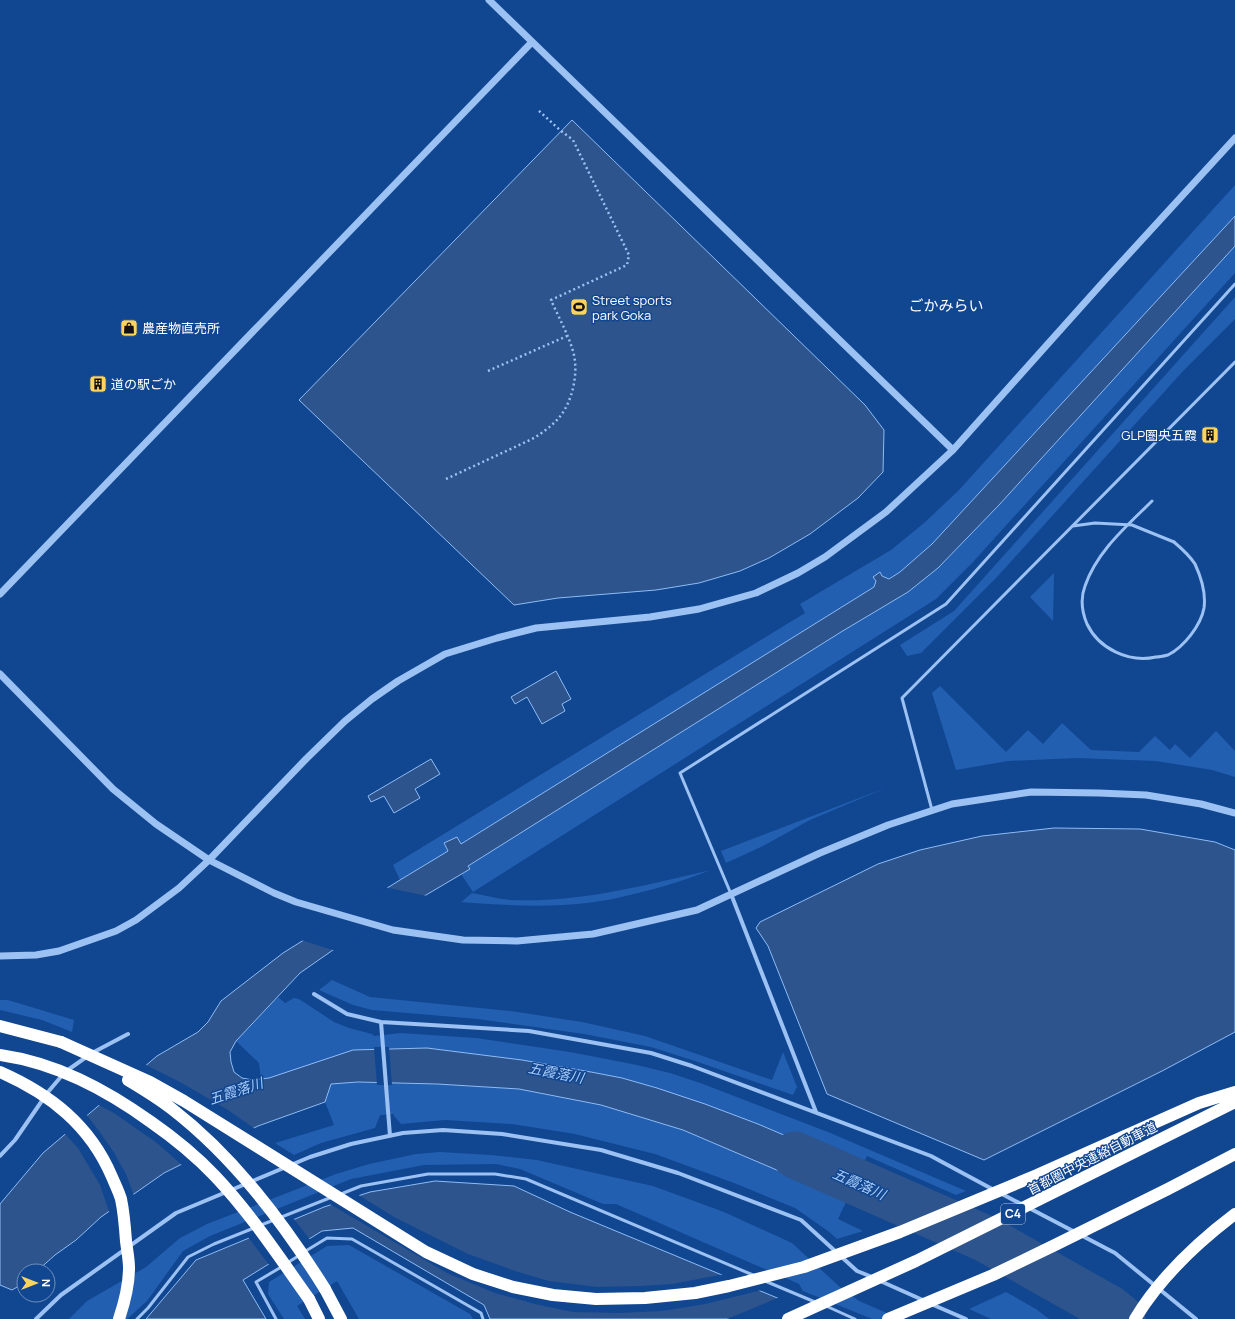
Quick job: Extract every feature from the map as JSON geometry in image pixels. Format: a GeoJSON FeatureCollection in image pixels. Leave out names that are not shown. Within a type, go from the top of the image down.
{"type":"FeatureCollection","features":[{"type":"Feature","properties":{"kind":"highway"},"geometry":{"type":"LineString","coordinates":[[0,1026],[61,1042],[150,1082],[184,1101],[426,1252],[473,1274],[513,1287],[553,1295],[596,1299],[645,1298],[695,1292],[728,1286],[804,1267],[900,1232],[1037,1176],[1199,1103],[1235,1092]]}},
{"type":"Feature","properties":{"kind":"highway"},"geometry":{"type":"LineString","coordinates":[[61,1042],[140,1087],[171,1108],[198,1130],[234,1166],[263,1201],[303,1254],[325,1289],[341,1319]]}},
{"type":"Feature","properties":{"kind":"highway"},"geometry":{"type":"LineString","coordinates":[[0,1055],[18,1058],[77,1077],[100,1088],[125,1103],[169,1134],[194,1155],[234,1198],[268,1240],[309,1299],[319,1319]]}},
{"type":"Feature","properties":{"kind":"highway"},"geometry":{"type":"LineString","coordinates":[[0,1072],[39,1092],[64,1109],[86,1134],[106,1162],[121,1198],[127,1242],[129,1270],[123,1308],[119,1319]]}},
{"type":"Feature","properties":{"kind":"highway","name":"首都圏中央連絡自動車道"},"geometry":{"type":"LineString","coordinates":[[788,1319],[916,1261],[1235,1102]]}},
{"type":"Feature","properties":{"kind":"highway"},"geometry":{"type":"LineString","coordinates":[[888,1319],[993,1275],[1050,1248],[1235,1154]]}},
{"type":"Feature","properties":{"kind":"highway"},"geometry":{"type":"LineString","coordinates":[[1135,1319],[1142,1307],[1168,1276],[1207,1235],[1235,1214]]}},
{"type":"Feature","properties":{"kind":"street"},"geometry":{"type":"LineString","coordinates":[[489,0],[953,450]]}},
{"type":"Feature","properties":{"kind":"street"},"geometry":{"type":"LineString","coordinates":[[0,594],[532,42]]}},
{"type":"Feature","properties":{"kind":"street"},"geometry":{"type":"LineString","coordinates":[[0,956],[36,955],[59,951],[116,931],[150,911],[179,888],[209,860],[306,759],[345,722],[372,699],[391,686],[445,654],[536,628],[657,616],[699,609],[756,593],[798,573],[825,557],[886,512],[953,450],[1235,138]]}},
{"type":"Feature","properties":{"kind":"street"},"geometry":{"type":"LineString","coordinates":[[0,674],[113,789],[156,824],[209,860],[274,893],[313,907],[393,930],[463,940],[509,941],[593,934],[697,910],[860,836],[952,804],[1031,792],[1099,793],[1146,795],[1201,804],[1235,813]]}},
{"type":"Feature","properties":{"kind":"street"},"geometry":{"type":"LineString","coordinates":[[731,894],[816,1112]]}},
{"type":"Feature","properties":{"kind":"street"},"geometry":{"type":"LineString","coordinates":[[314,994],[347,1014],[381,1022],[529,1031],[651,1053],[692,1066],[931,1156],[1115,1253],[1196,1319]]}},
{"type":"Feature","properties":{"kind":"street"},"geometry":{"type":"LineString","coordinates":[[381,1022],[390,1136]]}},
{"type":"Feature","properties":{"kind":"street"},"geometry":{"type":"LineString","coordinates":[[0,1156],[15,1140],[48,1092],[66,1072],[92,1053],[128,1034]]}},
{"type":"Feature","properties":{"kind":"street"},"geometry":{"type":"LineString","coordinates":[[36,1319],[61,1295],[176,1213],[310,1157],[351,1144],[403,1133],[443,1130],[502,1134],[601,1150],[678,1173],[801,1220],[857,1271],[966,1319]]}},
{"type":"Feature","properties":{"kind":"lane"},"geometry":{"type":"LineString","coordinates":[[731,894],[680,773],[946,604],[1235,284]]}},
{"type":"Feature","properties":{"kind":"lane"},"geometry":{"type":"LineString","coordinates":[[932,810],[902,698],[1235,362]]}},
{"type":"Feature","properties":{"kind":"lane"},"geometry":{"type":"LineString","coordinates":[[1073,526],[1094,523],[1132,525],[1174,542],[1194,563],[1203,587],[1204,608],[1196,628],[1183,644],[1167,655],[1148,659],[1128,658],[1108,649],[1091,632],[1084,618],[1081,603],[1084,587],[1092,569],[1113,540],[1152,501]]}},
{"type":"Feature","properties":{"kind":"lane"},"geometry":{"type":"LineString","coordinates":[[136,1319],[148,1308],[188,1258],[214,1244],[361,1186],[428,1174],[496,1174],[526,1179],[855,1319]]}},
{"type":"Feature","properties":{"kind":"lane"},"geometry":{"type":"LineString","coordinates":[[276,1319],[256,1282],[327,1238],[352,1240],[481,1313],[483,1319]]}},
{"type":"Feature","properties":{"kind":"path"},"geometry":{"type":"LineString","coordinates":[[446,479],[530,440],[543,433],[558,419],[566,405],[574,384],[576,366],[573,348],[551,300],[628,265],[629,255],[574,140],[561,131],[538,110]]}},
{"type":"Feature","properties":{"kind":"path"},"geometry":{"type":"LineString","coordinates":[[488,371],[567,336]]}},
{"type":"Feature","properties":{"kind":"shaded area"},"geometry":{"type":"Polygon","coordinates":[[[1235,185],[1235,216],[932,544],[900,572],[889,579],[882,576],[880,572],[874,587],[461,844],[457,837],[444,844],[448,851],[400,880],[393,865],[805,613],[800,604],[891,550],[924,523],[959,490],[1235,185]]]}},
{"type":"Feature","properties":{"kind":"shaded area"},"geometry":{"type":"Polygon","coordinates":[[[1235,246],[1235,273],[973,562],[936,599],[473,892],[461,874],[470,869],[468,866],[841,632],[908,592],[938,568],[999,505],[1235,246]]]}},
{"type":"Feature","properties":{"kind":"shaded area"},"geometry":{"type":"Polygon","coordinates":[[[1235,297],[1235,319],[1184,370],[997,577],[921,653],[907,656],[900,645],[954,611],[1235,297]]]}},
{"type":"Feature","properties":{"kind":"shaded area"},"geometry":{"type":"Polygon","coordinates":[[[1054,573],[1053,621],[1030,597],[1054,573]]]}},
{"type":"Feature","properties":{"kind":"shaded area"},"geometry":{"type":"Polygon","coordinates":[[[940,686],[1006,752],[1028,730],[1043,744],[1062,723],[1091,750],[1139,752],[1155,736],[1170,750],[1175,744],[1190,758],[1216,731],[1235,751],[1235,777],[1212,770],[1156,761],[1076,758],[1008,761],[956,770],[932,693],[940,686]]]}},
{"type":"Feature","properties":{"kind":"shaded area"},"geometry":{"type":"Polygon","coordinates":[[[888,787],[810,820],[763,846],[726,863],[721,851],[888,787]]]}},
{"type":"Feature","properties":{"kind":"shaded area"},"geometry":{"type":"Polygon","coordinates":[[[711,870],[653,889],[617,898],[578,904],[539,906],[461,902],[472,893],[511,900],[562,899],[587,896],[637,887],[711,870]]]}},
{"type":"Feature","properties":{"kind":"shaded area"},"geometry":{"type":"Polygon","coordinates":[[[332,980],[370,997],[511,1011],[582,1022],[645,1036],[772,1080],[783,1052],[797,1087],[793,1095],[651,1047],[584,1034],[478,1019],[372,1010],[353,1005],[319,990],[332,980]]]}},
{"type":"Feature","properties":{"kind":"shaded area"},"geometry":{"type":"Polygon","coordinates":[[[278,997],[285,1003],[294,998],[299,999],[334,1022],[349,1028],[372,1034],[374,1036],[401,1033],[476,1038],[570,1052],[670,1073],[703,1084],[828,1132],[966,1191],[956,1195],[867,1156],[861,1168],[758,1124],[657,1088],[622,1078],[522,1060],[482,1055],[261,1079],[259,1063],[236,1041],[278,997]]]}},
{"type":"Feature","properties":{"kind":"shaded area"},"geometry":{"type":"Polygon","coordinates":[[[0,1000],[8,1000],[74,1020],[72,1032],[42,1020],[0,1010],[0,1000]]]}},
{"type":"Feature","properties":{"kind":"shaded area"},"geometry":{"type":"Polygon","coordinates":[[[358,1082],[437,1084],[519,1089],[601,1105],[683,1130],[847,1200],[838,1219],[863,1231],[837,1239],[795,1208],[734,1183],[655,1154],[575,1134],[512,1124],[445,1120],[401,1124],[394,1114],[380,1115],[375,1128],[321,1143],[294,1155],[275,1143],[334,1125],[325,1102],[330,1084],[358,1082]]]}},
{"type":"Feature","properties":{"kind":"shaded area"},"geometry":{"type":"Polygon","coordinates":[[[440,1152],[491,1155],[537,1160],[653,1186],[724,1212],[792,1243],[841,1288],[859,1301],[901,1319],[872,1319],[803,1291],[799,1284],[616,1204],[603,1204],[520,1169],[496,1164],[424,1165],[351,1179],[210,1236],[183,1251],[147,1301],[127,1319],[69,1319],[87,1301],[146,1267],[180,1238],[207,1224],[336,1174],[369,1164],[416,1154],[440,1152]]]}},
{"type":"Feature","properties":{"kind":"shaded area"},"geometry":{"type":"Polygon","coordinates":[[[349,1245],[470,1314],[473,1319],[359,1319],[337,1281],[297,1306],[305,1319],[284,1319],[268,1294],[269,1282],[327,1246],[349,1245]]]}},
{"type":"Feature","properties":{"kind":"shaded area"},"geometry":{"type":"Polygon","coordinates":[[[1006,1292],[1036,1309],[1049,1319],[991,1319],[969,1309],[1006,1292]]]}},
{"type":"Feature","properties":{"kind":"water"},"geometry":{"type":"Polygon","coordinates":[[[572,120],[865,405],[884,430],[883,472],[858,498],[810,534],[769,558],[740,571],[699,583],[656,590],[558,598],[514,605],[299,400],[572,120]]]}},
{"type":"Feature","properties":{"kind":"water"},"geometry":{"type":"Polygon","coordinates":[[[1235,216],[1235,246],[999,505],[938,568],[908,592],[841,632],[468,866],[470,869],[333,950],[300,973],[236,1041],[230,1052],[234,1072],[242,1078],[253,1080],[269,1078],[353,1050],[427,1048],[522,1060],[622,1078],[705,1104],[758,1124],[861,1168],[847,1200],[683,1130],[601,1105],[519,1089],[437,1084],[358,1082],[331,1084],[325,1102],[258,1126],[164,1173],[101,1217],[76,1240],[46,1263],[16,1263],[16,1288],[12,1290],[0,1285],[0,1204],[43,1153],[157,1056],[198,1032],[208,1022],[221,1001],[283,953],[448,851],[444,843],[457,837],[461,844],[874,587],[876,581],[873,577],[880,572],[882,576],[889,579],[900,572],[932,544],[1235,216]]]}},
{"type":"Feature","properties":{"kind":"water"},"geometry":{"type":"Polygon","coordinates":[[[556,671],[571,699],[562,704],[565,711],[542,724],[527,697],[515,704],[511,697],[556,671]]]}},
{"type":"Feature","properties":{"kind":"water"},"geometry":{"type":"Polygon","coordinates":[[[431,759],[440,774],[415,789],[420,798],[394,813],[384,796],[371,802],[368,796],[431,759]]]}},
{"type":"Feature","properties":{"kind":"water"},"geometry":{"type":"Polygon","coordinates":[[[1054,828],[1140,829],[1215,842],[1235,850],[1235,1032],[1162,1071],[984,1160],[827,1094],[768,946],[756,928],[760,922],[878,864],[920,850],[982,836],[1054,828]]]}},
{"type":"Feature","properties":{"kind":"water"},"geometry":{"type":"Polygon","coordinates":[[[435,1181],[514,1186],[570,1212],[828,1319],[490,1319],[484,1305],[353,1228],[322,1231],[243,1280],[266,1319],[146,1319],[196,1260],[324,1207],[370,1192],[435,1181]]]}},
{"type":"Feature","properties":{"kind":"water"},"geometry":{"type":"Polygon","coordinates":[[[995,1238],[1116,1302],[1135,1319],[1108,1319],[980,1248],[995,1238]]]}},
{"type":"Feature","properties":{"kind":"pier"},"geometry":{"type":"Polygon","coordinates":[[[384,887],[427,896],[336,951],[301,940],[384,887]]]}},
{"type":"Feature","properties":{"kind":"pier"},"geometry":{"type":"Polygon","coordinates":[[[374,1047],[389,1047],[392,1085],[377,1085],[374,1047]]]}},
{"type":"Feature","properties":{"kind":"pier"},"geometry":{"type":"Polygon","coordinates":[[[144,1064],[180,1082],[228,1110],[255,1129],[183,1166],[157,1143],[114,1113],[97,1104],[144,1064]]]}},
{"type":"Feature","properties":{"kind":"pier"},"geometry":{"type":"Polygon","coordinates":[[[86,1114],[113,1151],[126,1174],[134,1196],[110,1214],[100,1185],[78,1148],[64,1133],[86,1114]]]}},
{"type":"Feature","properties":{"kind":"pier"},"geometry":{"type":"Polygon","coordinates":[[[357,1194],[394,1217],[468,1254],[518,1272],[549,1281],[597,1287],[641,1286],[672,1284],[725,1274],[762,1290],[705,1304],[662,1311],[620,1313],[573,1312],[535,1304],[495,1293],[447,1273],[328,1203],[357,1194]]]}},
{"type":"Feature","properties":{"kind":"pier"},"geometry":{"type":"Polygon","coordinates":[[[293,1218],[311,1241],[270,1266],[248,1237],[293,1218]]]}},
{"type":"Feature","properties":{"kind":"pier"},"geometry":{"type":"Polygon","coordinates":[[[995,1236],[1056,1268],[1033,1279],[979,1249],[979,1246],[995,1236]]]}},
{"type":"Feature","properties":{"kind":"pier"},"geometry":{"type":"Polygon","coordinates":[[[780,1297],[830,1319],[727,1319],[780,1297]]]}},
{"type":"Feature","properties":{"kind":"pier"},"geometry":{"type":"Polygon","coordinates":[[[1126,1308],[1137,1319],[1119,1319],[1126,1308]]]}},
{"type":"Feature","properties":{"kind":"waterway","name":"五霞落川"},"geometry":{"type":"LineString","coordinates":[[795,1155],[986,1239],[1110,1309],[1122,1319]]}},
{"type":"Feature","properties":{"kind":"place","name":"Street sports park Goka"},"geometry":{"type":"Point","coordinates":[579,307]}},
{"type":"Feature","properties":{"kind":"place","name":"農産物直売所"},"geometry":{"type":"Point","coordinates":[129,328]}},
{"type":"Feature","properties":{"kind":"place","name":"道の駅ごか"},"geometry":{"type":"Point","coordinates":[98,384]}},
{"type":"Feature","properties":{"kind":"place","name":"GLP圏央五霞"},"geometry":{"type":"Point","coordinates":[1210,435]}},
{"type":"Feature","properties":{"kind":"district","name":"ごかみらい"},"geometry":{"type":"Point","coordinates":[946,306]}}]}
